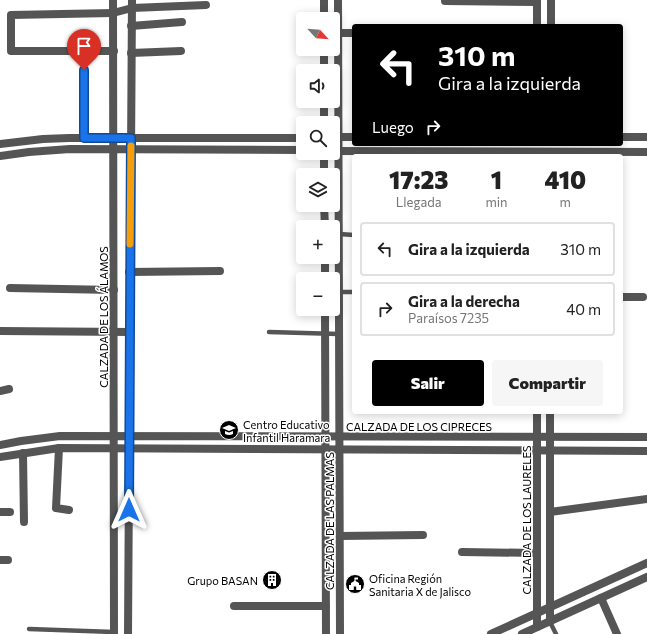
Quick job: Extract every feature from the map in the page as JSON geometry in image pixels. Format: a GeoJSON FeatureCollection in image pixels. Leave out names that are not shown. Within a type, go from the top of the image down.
{"type":"FeatureCollection","features":[{"type":"Feature","properties":{"kind":"street","name":"CALZADA DE LOS ÁLAMOS"},"geometry":{"type":"LineString","coordinates":[[114,0],[114,633]]}},
{"type":"Feature","properties":{"kind":"street"},"geometry":{"type":"LineString","coordinates":[[324,0],[324,12]]}},
{"type":"Feature","properties":{"kind":"street","name":"CALZADA DE LAS PALMAS"},"geometry":{"type":"LineString","coordinates":[[337,12],[338,0]]}},
{"type":"Feature","properties":{"kind":"street"},"geometry":{"type":"LineString","coordinates":[[551,0],[551,24]]}},
{"type":"Feature","properties":{"kind":"street"},"geometry":{"type":"LineString","coordinates":[[444,1],[537,1],[536,24]]}},
{"type":"Feature","properties":{"kind":"street"},"geometry":{"type":"LineString","coordinates":[[128,634],[129,272],[132,4]]}},
{"type":"Feature","properties":{"kind":"street"},"geometry":{"type":"LineString","coordinates":[[114,51],[11,51],[11,15],[113,13],[132,4],[206,4]]}},
{"type":"Feature","properties":{"kind":"street"},"geometry":{"type":"LineString","coordinates":[[131,26],[182,22]]}},
{"type":"Feature","properties":{"kind":"street"},"geometry":{"type":"LineString","coordinates":[[340,33],[352,33]]}},
{"type":"Feature","properties":{"kind":"street"},"geometry":{"type":"LineString","coordinates":[[131,53],[181,51]]}},
{"type":"Feature","properties":{"kind":"street","name":"CALZADA DE LAS PALMAS"},"geometry":{"type":"LineString","coordinates":[[336,56],[336,116]]}},
{"type":"Feature","properties":{"kind":"street"},"geometry":{"type":"LineString","coordinates":[[84,70],[84,138]]}},
{"type":"Feature","properties":{"kind":"street"},"geometry":{"type":"LineString","coordinates":[[340,137],[352,137]]}},
{"type":"Feature","properties":{"kind":"street"},"geometry":{"type":"LineString","coordinates":[[623,137],[647,137]]}},
{"type":"Feature","properties":{"kind":"street"},"geometry":{"type":"LineString","coordinates":[[0,144],[84,138],[296,138]]}},
{"type":"Feature","properties":{"kind":"street"},"geometry":{"type":"LineString","coordinates":[[27,141],[29,152]]}},
{"type":"Feature","properties":{"kind":"street"},"geometry":{"type":"LineString","coordinates":[[0,156],[57,150],[296,150]]}},
{"type":"Feature","properties":{"kind":"street"},"geometry":{"type":"LineString","coordinates":[[340,151],[398,153],[538,151],[647,152]]}},
{"type":"Feature","properties":{"kind":"street","name":"CALZADA DE LAS PALMAS"},"geometry":{"type":"LineString","coordinates":[[336,160],[338,220]]}},
{"type":"Feature","properties":{"kind":"street"},"geometry":{"type":"LineString","coordinates":[[129,272],[220,271]]}},
{"type":"Feature","properties":{"kind":"street"},"geometry":{"type":"LineString","coordinates":[[10,288],[114,290]]}},
{"type":"Feature","properties":{"kind":"street"},"geometry":{"type":"LineString","coordinates":[[623,297],[643,297]]}},
{"type":"Feature","properties":{"kind":"street","name":"CALZADA DE LAS PALMAS"},"geometry":{"type":"LineString","coordinates":[[325,316],[326,634]]}},
{"type":"Feature","properties":{"kind":"street","name":"CALZADA DE LAS PALMAS"},"geometry":{"type":"LineString","coordinates":[[339,316],[340,634]]}},
{"type":"Feature","properties":{"kind":"street"},"geometry":{"type":"LineString","coordinates":[[0,331],[130,332]]}},
{"type":"Feature","properties":{"kind":"street"},"geometry":{"type":"LineString","coordinates":[[0,391],[9,389]]}},
{"type":"Feature","properties":{"kind":"street","name":"CALZADA DE LOS LAURELES"},"geometry":{"type":"LineString","coordinates":[[537,414],[537,627]]}},
{"type":"Feature","properties":{"kind":"street"},"geometry":{"type":"LineString","coordinates":[[550,414],[550,622]]}},
{"type":"Feature","properties":{"kind":"street","name":"CALZADA DE LOS CIPRECES"},"geometry":{"type":"LineString","coordinates":[[0,445],[60,436],[647,438]]}},
{"type":"Feature","properties":{"kind":"street"},"geometry":{"type":"LineString","coordinates":[[59,448],[56,508],[70,510]]}},
{"type":"Feature","properties":{"kind":"street"},"geometry":{"type":"LineString","coordinates":[[0,457],[59,448],[647,451]]}},
{"type":"Feature","properties":{"kind":"street"},"geometry":{"type":"LineString","coordinates":[[23,453],[24,522]]}},
{"type":"Feature","properties":{"kind":"street"},"geometry":{"type":"LineString","coordinates":[[550,512],[647,499]]}},
{"type":"Feature","properties":{"kind":"street"},"geometry":{"type":"LineString","coordinates":[[0,512],[10,512]]}},
{"type":"Feature","properties":{"kind":"street"},"geometry":{"type":"LineString","coordinates":[[537,529],[550,529]]}},
{"type":"Feature","properties":{"kind":"street"},"geometry":{"type":"LineString","coordinates":[[340,536],[423,535]]}},
{"type":"Feature","properties":{"kind":"street"},"geometry":{"type":"LineString","coordinates":[[462,552],[536,553]]}},
{"type":"Feature","properties":{"kind":"street"},"geometry":{"type":"LineString","coordinates":[[491,634],[647,563]]}},
{"type":"Feature","properties":{"kind":"street"},"geometry":{"type":"LineString","coordinates":[[526,633],[647,577]]}},
{"type":"Feature","properties":{"kind":"street"},"geometry":{"type":"LineString","coordinates":[[582,592],[589,604]]}},
{"type":"Feature","properties":{"kind":"street"},"geometry":{"type":"LineString","coordinates":[[601,598],[617,634]]}},
{"type":"Feature","properties":{"kind":"street"},"geometry":{"type":"LineString","coordinates":[[234,606],[326,606]]}},
{"type":"Feature","properties":{"kind":"street"},"geometry":{"type":"LineString","coordinates":[[114,620],[128,618]]}},
{"type":"Feature","properties":{"kind":"lane"},"geometry":{"type":"LineString","coordinates":[[340,234],[352,234]]}},
{"type":"Feature","properties":{"kind":"lane"},"geometry":{"type":"LineString","coordinates":[[340,292],[352,292]]}},
{"type":"Feature","properties":{"kind":"lane"},"geometry":{"type":"LineString","coordinates":[[269,332],[339,334]]}},
{"type":"Feature","properties":{"kind":"lane"},"geometry":{"type":"LineString","coordinates":[[550,622],[556,634]]}},
{"type":"Feature","properties":{"kind":"lane"},"geometry":{"type":"LineString","coordinates":[[29,629],[114,633]]}},
{"type":"Feature","properties":{"kind":"slow traffic"},"geometry":{"type":"LineString","coordinates":[[130,244],[131,146]]}},
{"type":"Feature","properties":{"kind":"place","name":"Centro Educativo Infantil Haramara"},"geometry":{"type":"Point","coordinates":[229,430]}},
{"type":"Feature","properties":{"kind":"place","name":"Grupo BASAN"},"geometry":{"type":"Point","coordinates":[272,580]}},
{"type":"Feature","properties":{"kind":"place","name":"Oficina Región Sanitaria X de Jalisco"},"geometry":{"type":"Point","coordinates":[355,584]}},
{"type":"Feature","properties":{"kind":"route"},"geometry":{"type":"LineString","coordinates":[[84,70],[84,138],[131,138],[129,272],[129,510]]}}]}
